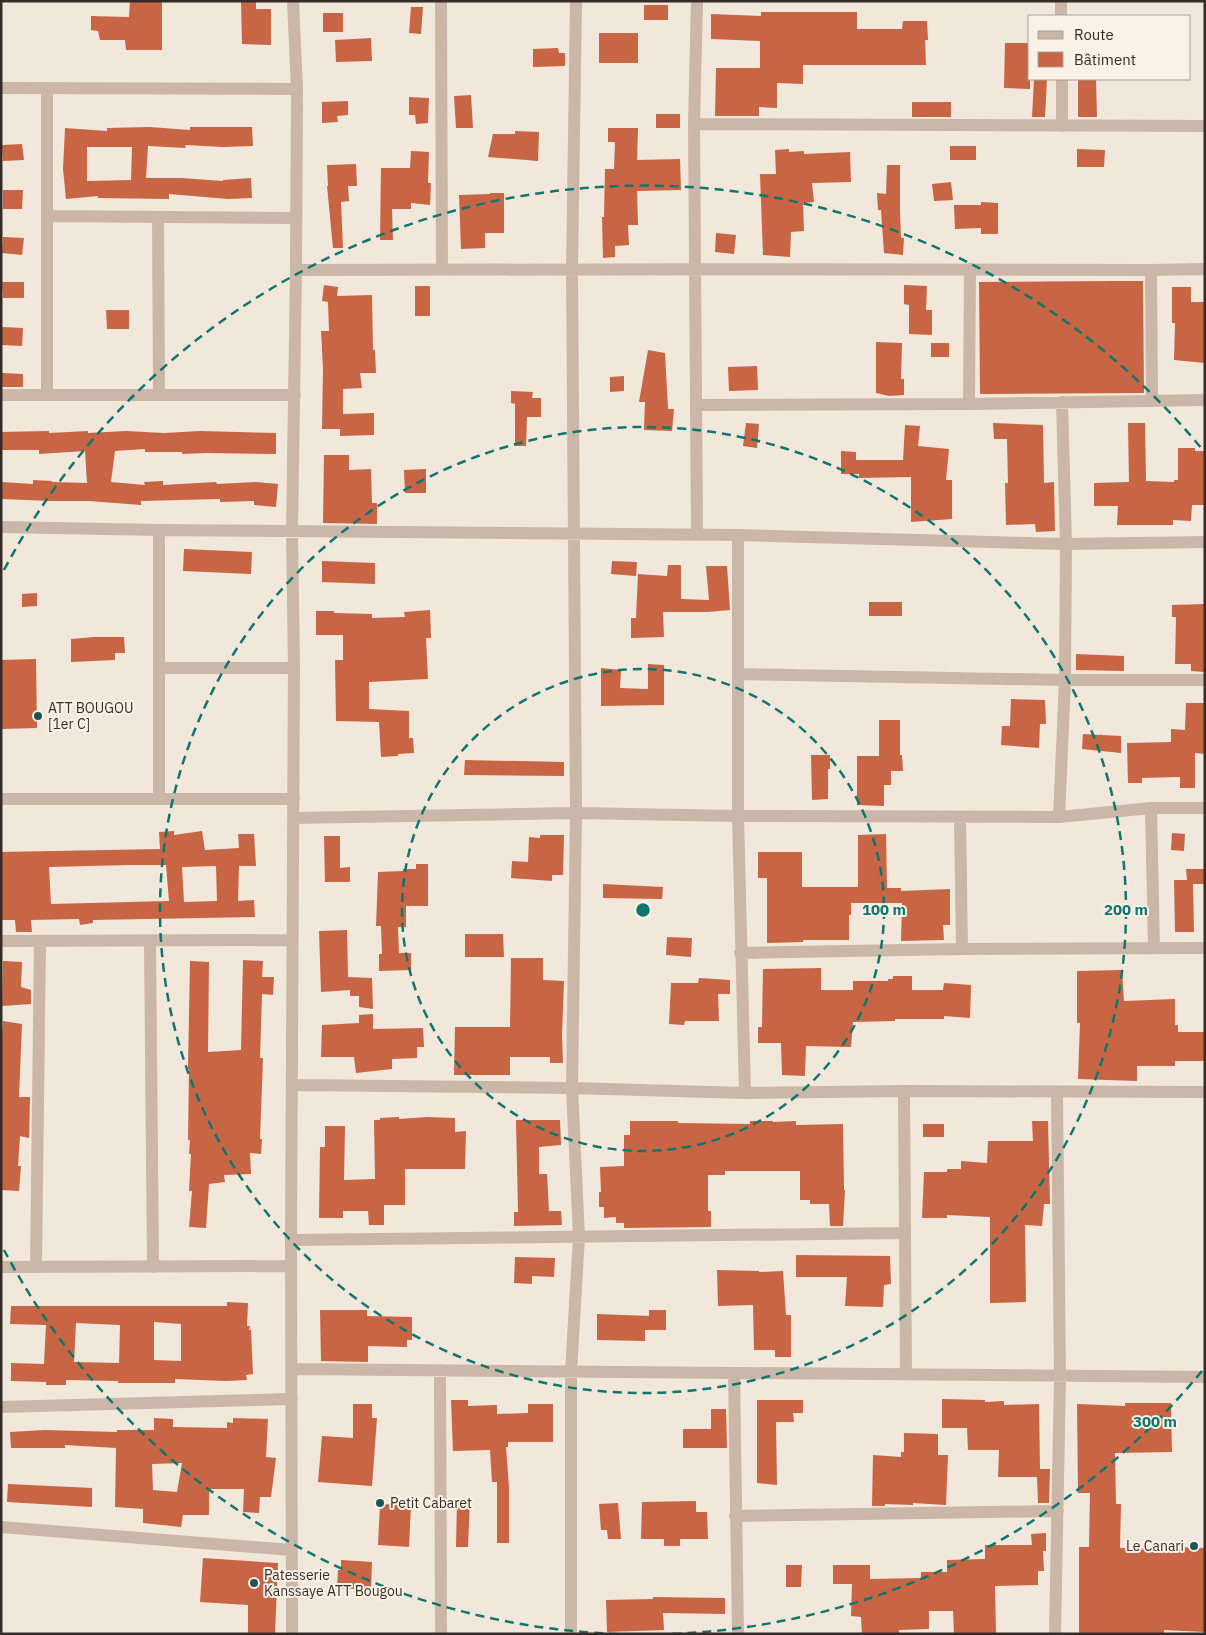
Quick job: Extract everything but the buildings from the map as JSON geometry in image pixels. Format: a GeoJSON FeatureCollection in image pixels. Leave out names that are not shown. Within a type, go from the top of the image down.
{"type":"FeatureCollection","features":[{"type":"Feature","properties":{"kind":"street"},"geometry":{"type":"LineString","coordinates":[[292,1634],[291,1240],[294,668],[292,532],[297,89],[293,1]]}},
{"type":"Feature","properties":{"kind":"street"},"geometry":{"type":"LineString","coordinates":[[441,1],[442,270]]}},
{"type":"Feature","properties":{"kind":"street"},"geometry":{"type":"LineString","coordinates":[[571,1634],[572,1372],[579,1237],[572,1088],[576,813],[572,270],[576,1]]}},
{"type":"Feature","properties":{"kind":"street"},"geometry":{"type":"LineString","coordinates":[[697,1],[694,124],[697,535]]}},
{"type":"Feature","properties":{"kind":"street"},"geometry":{"type":"LineString","coordinates":[[1061,1],[1061,15]]}},
{"type":"Feature","properties":{"kind":"street"},"geometry":{"type":"LineString","coordinates":[[1062,80],[1062,126]]}},
{"type":"Feature","properties":{"kind":"street"},"geometry":{"type":"LineString","coordinates":[[1,88],[47,90],[297,89]]}},
{"type":"Feature","properties":{"kind":"street"},"geometry":{"type":"LineString","coordinates":[[47,90],[47,395]]}},
{"type":"Feature","properties":{"kind":"street"},"geometry":{"type":"LineString","coordinates":[[694,124],[1205,126]]}},
{"type":"Feature","properties":{"kind":"street"},"geometry":{"type":"LineString","coordinates":[[47,216],[295,218]]}},
{"type":"Feature","properties":{"kind":"street"},"geometry":{"type":"LineString","coordinates":[[158,217],[158,395]]}},
{"type":"Feature","properties":{"kind":"street"},"geometry":{"type":"LineString","coordinates":[[296,270],[694,268],[1205,269]]}},
{"type":"Feature","properties":{"kind":"street"},"geometry":{"type":"LineString","coordinates":[[969,404],[970,269]]}},
{"type":"Feature","properties":{"kind":"street"},"geometry":{"type":"LineString","coordinates":[[1151,270],[1152,401]]}},
{"type":"Feature","properties":{"kind":"street"},"geometry":{"type":"LineString","coordinates":[[1,394],[294,395]]}},
{"type":"Feature","properties":{"kind":"street"},"geometry":{"type":"LineString","coordinates":[[697,405],[969,404],[1205,400]]}},
{"type":"Feature","properties":{"kind":"street"},"geometry":{"type":"LineString","coordinates":[[1059,817],[1065,680],[1066,544],[1062,402]]}},
{"type":"Feature","properties":{"kind":"street"},"geometry":{"type":"LineString","coordinates":[[1,527],[292,532],[697,535],[1066,544],[1205,542]]}},
{"type":"Feature","properties":{"kind":"street"},"geometry":{"type":"LineString","coordinates":[[159,530],[159,799]]}},
{"type":"Feature","properties":{"kind":"street"},"geometry":{"type":"LineString","coordinates":[[738,536],[738,816],[745,1093]]}},
{"type":"Feature","properties":{"kind":"street"},"geometry":{"type":"LineString","coordinates":[[158,668],[294,668]]}},
{"type":"Feature","properties":{"kind":"street"},"geometry":{"type":"LineString","coordinates":[[739,674],[1065,680],[1205,680]]}},
{"type":"Feature","properties":{"kind":"street"},"geometry":{"type":"LineString","coordinates":[[1,799],[294,799]]}},
{"type":"Feature","properties":{"kind":"street"},"geometry":{"type":"LineString","coordinates":[[293,818],[576,813],[738,816],[1059,817],[1151,808],[1205,808]]}},
{"type":"Feature","properties":{"kind":"street"},"geometry":{"type":"LineString","coordinates":[[1151,808],[1154,948]]}},
{"type":"Feature","properties":{"kind":"street"},"geometry":{"type":"LineString","coordinates":[[960,817],[962,948]]}},
{"type":"Feature","properties":{"kind":"street"},"geometry":{"type":"LineString","coordinates":[[150,940],[153,1267]]}},
{"type":"Feature","properties":{"kind":"street"},"geometry":{"type":"LineString","coordinates":[[1,941],[292,940]]}},
{"type":"Feature","properties":{"kind":"street"},"geometry":{"type":"LineString","coordinates":[[36,1267],[40,941]]}},
{"type":"Feature","properties":{"kind":"street"},"geometry":{"type":"LineString","coordinates":[[740,953],[962,948],[1205,948]]}},
{"type":"Feature","properties":{"kind":"street"},"geometry":{"type":"LineString","coordinates":[[292,1086],[572,1088],[745,1093],[904,1091],[1205,1092]]}},
{"type":"Feature","properties":{"kind":"street"},"geometry":{"type":"LineString","coordinates":[[904,1091],[906,1374]]}},
{"type":"Feature","properties":{"kind":"street"},"geometry":{"type":"LineString","coordinates":[[1055,1634],[1060,1377],[1057,1092]]}},
{"type":"Feature","properties":{"kind":"street"},"geometry":{"type":"LineString","coordinates":[[291,1240],[905,1233]]}},
{"type":"Feature","properties":{"kind":"street"},"geometry":{"type":"LineString","coordinates":[[1,1267],[292,1266]]}},
{"type":"Feature","properties":{"kind":"street"},"geometry":{"type":"LineString","coordinates":[[292,1370],[1205,1377]]}},
{"type":"Feature","properties":{"kind":"street"},"geometry":{"type":"LineString","coordinates":[[440,1370],[441,1634]]}},
{"type":"Feature","properties":{"kind":"street"},"geometry":{"type":"LineString","coordinates":[[734,1373],[738,1634]]}},
{"type":"Feature","properties":{"kind":"street"},"geometry":{"type":"LineString","coordinates":[[1,1407],[292,1399]]}},
{"type":"Feature","properties":{"kind":"street"},"geometry":{"type":"LineString","coordinates":[[735,1516],[1058,1511]]}},
{"type":"Feature","properties":{"kind":"street"},"geometry":{"type":"LineString","coordinates":[[1,1527],[291,1550]]}},
{"type":"Feature","properties":{"kind":"place","name":"ATT BOUGOU [1er C]"},"geometry":{"type":"Point","coordinates":[38,716]}},
{"type":"Feature","properties":{"kind":"place","name":"Petit Cabaret"},"geometry":{"type":"Point","coordinates":[380,1503]}},
{"type":"Feature","properties":{"kind":"place","name":"Le Canari"},"geometry":{"type":"Point","coordinates":[1194,1546]}},
{"type":"Feature","properties":{"kind":"place","name":"Patesserie Kanssaye ATT Bougou"},"geometry":{"type":"Point","coordinates":[254,1583]}}]}
